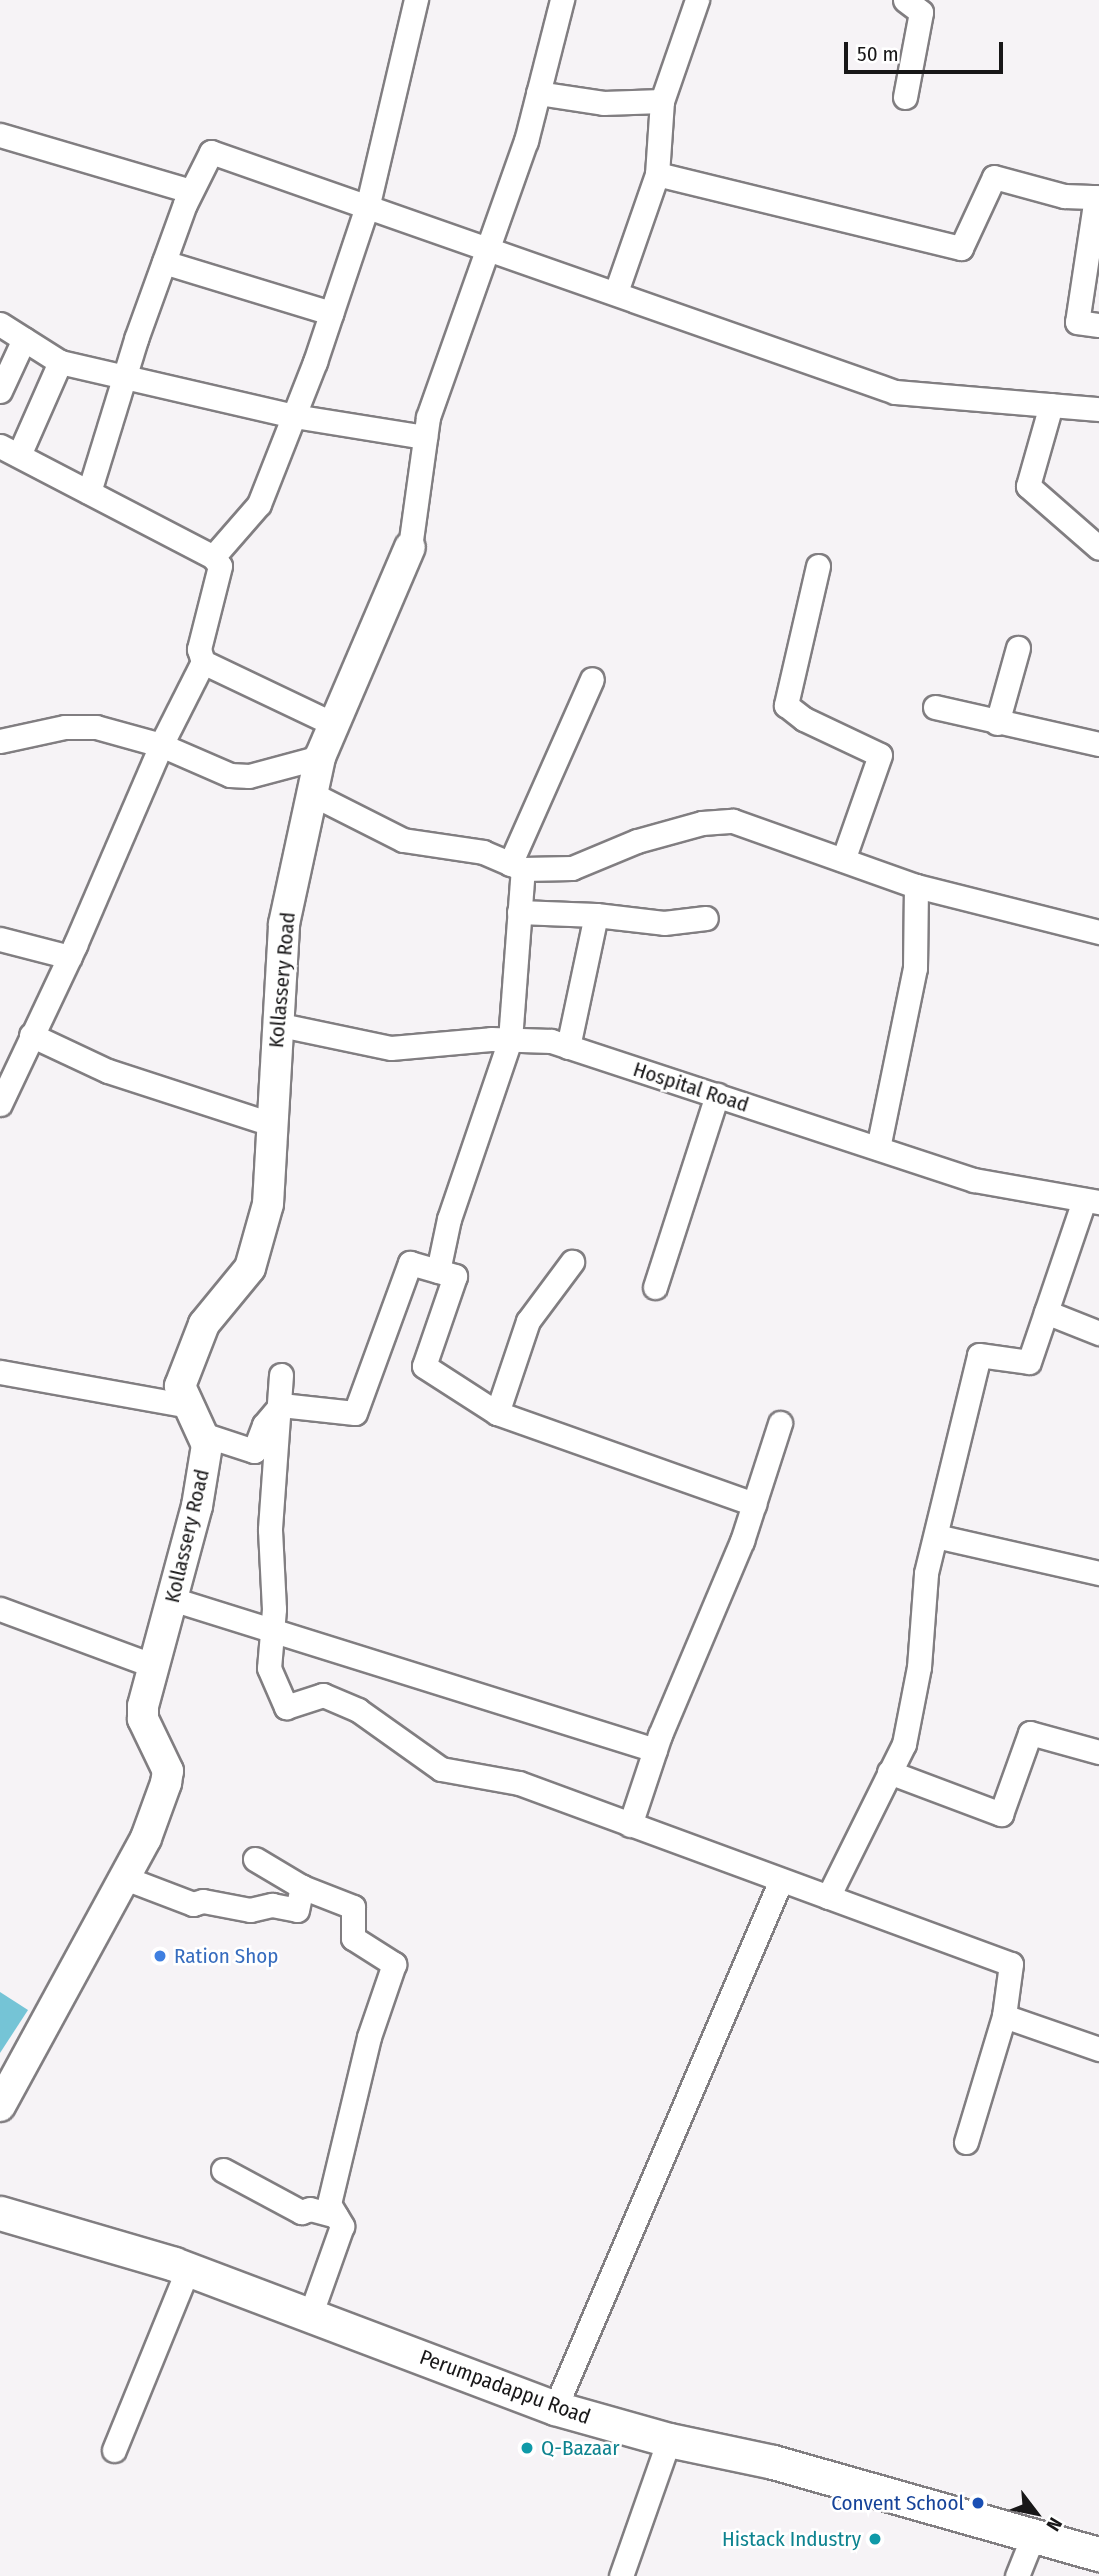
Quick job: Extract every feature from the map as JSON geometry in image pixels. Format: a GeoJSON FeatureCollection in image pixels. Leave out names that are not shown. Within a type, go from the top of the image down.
{"type":"FeatureCollection","features":[{"type":"Feature","properties":{"kind":"main road","name":"Perumpadappu Road"},"geometry":{"type":"LineString","coordinates":[[0,2213],[188,2269],[555,2408],[668,2440],[773,2462],[1099,2554]]}},
{"type":"Feature","properties":{"kind":"street"},"geometry":{"type":"LineString","coordinates":[[213,557],[259,504],[294,415],[368,204],[416,0]]}},
{"type":"Feature","properties":{"kind":"street"},"geometry":{"type":"LineString","coordinates":[[410,547],[428,417],[538,93],[562,0]]}},
{"type":"Feature","properties":{"kind":"street"},"geometry":{"type":"LineString","coordinates":[[617,292],[657,174],[662,101],[697,0]]}},
{"type":"Feature","properties":{"kind":"street"},"geometry":{"type":"LineString","coordinates":[[905,0],[920,12],[905,97]]}},
{"type":"Feature","properties":{"kind":"street"},"geometry":{"type":"LineString","coordinates":[[538,93],[603,103],[662,101]]}},
{"type":"Feature","properties":{"kind":"street"},"geometry":{"type":"LineString","coordinates":[[0,135],[190,191]]}},
{"type":"Feature","properties":{"kind":"street"},"geometry":{"type":"LineString","coordinates":[[89,492],[164,262],[190,191],[211,152],[488,246],[895,392],[1099,409]]}},
{"type":"Feature","properties":{"kind":"street"},"geometry":{"type":"LineString","coordinates":[[657,174],[961,248],[994,177],[1064,196],[1098,197],[1077,322],[1099,325]]}},
{"type":"Feature","properties":{"kind":"street"},"geometry":{"type":"LineString","coordinates":[[164,262],[331,313]]}},
{"type":"Feature","properties":{"kind":"street"},"geometry":{"type":"LineString","coordinates":[[0,324],[60,362],[294,415],[425,437]]}},
{"type":"Feature","properties":{"kind":"street"},"geometry":{"type":"LineString","coordinates":[[0,391],[24,339]]}},
{"type":"Feature","properties":{"kind":"street"},"geometry":{"type":"LineString","coordinates":[[0,1104],[5,1075],[31,1035],[69,957],[160,745],[203,662],[200,643],[220,566],[213,557],[10,450],[60,362]]}},
{"type":"Feature","properties":{"kind":"street"},"geometry":{"type":"LineString","coordinates":[[1051,405],[1028,486],[1099,548]]}},
{"type":"Feature","properties":{"kind":"street","name":"Kollassery Road"},"geometry":{"type":"LineString","coordinates":[[0,2106],[146,1838],[168,1771],[143,1719],[154,1666],[197,1506],[207,1445],[180,1386],[204,1324],[250,1268],[268,1204],[276,1024],[284,924],[312,794],[320,757],[333,724],[410,547]]}},
{"type":"Feature","properties":{"kind":"street"},"geometry":{"type":"LineString","coordinates":[[818,566],[786,705],[804,719],[880,755],[843,860]]}},
{"type":"Feature","properties":{"kind":"street"},"geometry":{"type":"LineString","coordinates":[[997,723],[1018,648]]}},
{"type":"Feature","properties":{"kind":"street"},"geometry":{"type":"LineString","coordinates":[[203,662],[333,724]]}},
{"type":"Feature","properties":{"kind":"street"},"geometry":{"type":"LineString","coordinates":[[438,1271],[449,1219],[510,1040],[519,912],[517,866],[592,679]]}},
{"type":"Feature","properties":{"kind":"street"},"geometry":{"type":"LineString","coordinates":[[935,707],[1099,744]]}},
{"type":"Feature","properties":{"kind":"street"},"geometry":{"type":"LineString","coordinates":[[0,741],[65,727],[96,727],[160,745],[230,775],[249,776],[320,757]]}},
{"type":"Feature","properties":{"kind":"street"},"geometry":{"type":"LineString","coordinates":[[312,794],[403,840],[483,852],[517,866],[572,868],[637,841],[702,823],[733,821],[916,886],[1099,932]]}},
{"type":"Feature","properties":{"kind":"street"},"geometry":{"type":"LineString","coordinates":[[877,1148],[915,968],[916,886]]}},
{"type":"Feature","properties":{"kind":"street"},"geometry":{"type":"LineString","coordinates":[[519,912],[596,915],[664,923],[706,918]]}},
{"type":"Feature","properties":{"kind":"street"},"geometry":{"type":"LineString","coordinates":[[568,1047],[596,915]]}},
{"type":"Feature","properties":{"kind":"street"},"geometry":{"type":"LineString","coordinates":[[0,939],[69,957]]}},
{"type":"Feature","properties":{"kind":"street","name":"Hospital Road"},"geometry":{"type":"LineString","coordinates":[[276,1024],[391,1048],[510,1040],[551,1041],[974,1180],[1092,1201]]}},
{"type":"Feature","properties":{"kind":"street"},"geometry":{"type":"LineString","coordinates":[[31,1035],[108,1071],[271,1124]]}},
{"type":"Feature","properties":{"kind":"street"},"geometry":{"type":"LineString","coordinates":[[655,1287],[717,1095]]}},
{"type":"Feature","properties":{"kind":"street"},"geometry":{"type":"LineString","coordinates":[[828,1897],[904,1744],[919,1667],[926,1573],[979,1355],[1029,1362],[1046,1312],[1092,1201]]}},
{"type":"Feature","properties":{"kind":"street"},"geometry":{"type":"LineString","coordinates":[[497,1413],[528,1321],[572,1262]]}},
{"type":"Feature","properties":{"kind":"street"},"geometry":{"type":"LineString","coordinates":[[281,1405],[355,1413],[410,1263],[456,1276],[424,1366],[497,1413],[754,1504]]}},
{"type":"Feature","properties":{"kind":"street"},"geometry":{"type":"LineString","coordinates":[[1046,1312],[1099,1333]]}},
{"type":"Feature","properties":{"kind":"street"},"geometry":{"type":"LineString","coordinates":[[0,1373],[189,1406]]}},
{"type":"Feature","properties":{"kind":"street"},"geometry":{"type":"LineString","coordinates":[[281,1376],[270,1530],[269,1668],[286,1707],[323,1695],[358,1710],[441,1769],[519,1783],[1011,1964],[1004,2016],[966,2141]]}},
{"type":"Feature","properties":{"kind":"street"},"geometry":{"type":"LineString","coordinates":[[202,1434],[254,1451],[264,1425],[281,1405]]}},
{"type":"Feature","properties":{"kind":"street"},"geometry":{"type":"LineString","coordinates":[[630,1825],[655,1750],[754,1504],[780,1423]]}},
{"type":"Feature","properties":{"kind":"street"},"geometry":{"type":"LineString","coordinates":[[936,1536],[1099,1573]]}},
{"type":"Feature","properties":{"kind":"street"},"geometry":{"type":"LineString","coordinates":[[172,1599],[655,1750]]}},
{"type":"Feature","properties":{"kind":"street"},"geometry":{"type":"LineString","coordinates":[[0,1609],[154,1666]]}},
{"type":"Feature","properties":{"kind":"street"},"geometry":{"type":"LineString","coordinates":[[889,1772],[1002,1814],[1030,1733],[1099,1752]]}},
{"type":"Feature","properties":{"kind":"street"},"geometry":{"type":"LineString","coordinates":[[255,1859],[302,1887],[353,1907],[353,1938],[394,1964],[369,2037],[329,2204],[342,2226],[310,2316]]}},
{"type":"Feature","properties":{"kind":"street"},"geometry":{"type":"LineString","coordinates":[[125,1878],[193,1904],[203,1901],[250,1910],[272,1905],[297,1910],[302,1887]]}},
{"type":"Feature","properties":{"kind":"street"},"geometry":{"type":"LineString","coordinates":[[555,2408],[781,1880]]}},
{"type":"Feature","properties":{"kind":"street"},"geometry":{"type":"LineString","coordinates":[[1004,2016],[1099,2049]]}},
{"type":"Feature","properties":{"kind":"street"},"geometry":{"type":"LineString","coordinates":[[223,2170],[301,2212],[310,2209],[336,2216]]}},
{"type":"Feature","properties":{"kind":"street"},"geometry":{"type":"LineString","coordinates":[[114,2450],[188,2269]]}},
{"type":"Feature","properties":{"kind":"street"},"geometry":{"type":"LineString","coordinates":[[621,2576],[668,2440]]}},
{"type":"Feature","properties":{"kind":"street"},"geometry":{"type":"LineString","coordinates":[[1017,2576],[1033,2536]]}},
{"type":"Feature","properties":{"kind":"water"},"geometry":{"type":"Polygon","coordinates":[[[0,1992],[28,2010],[0,2053],[0,1992]]]}},
{"type":"Feature","properties":{"kind":"place","name":"Ration Shop"},"geometry":{"type":"Point","coordinates":[160,1956]}},
{"type":"Feature","properties":{"kind":"place","name":"Q-Bazaar"},"geometry":{"type":"Point","coordinates":[527,2448]}},
{"type":"Feature","properties":{"kind":"place","name":"Convent School"},"geometry":{"type":"Point","coordinates":[978,2503]}},
{"type":"Feature","properties":{"kind":"place","name":"Histack Industry"},"geometry":{"type":"Point","coordinates":[875,2539]}}]}
